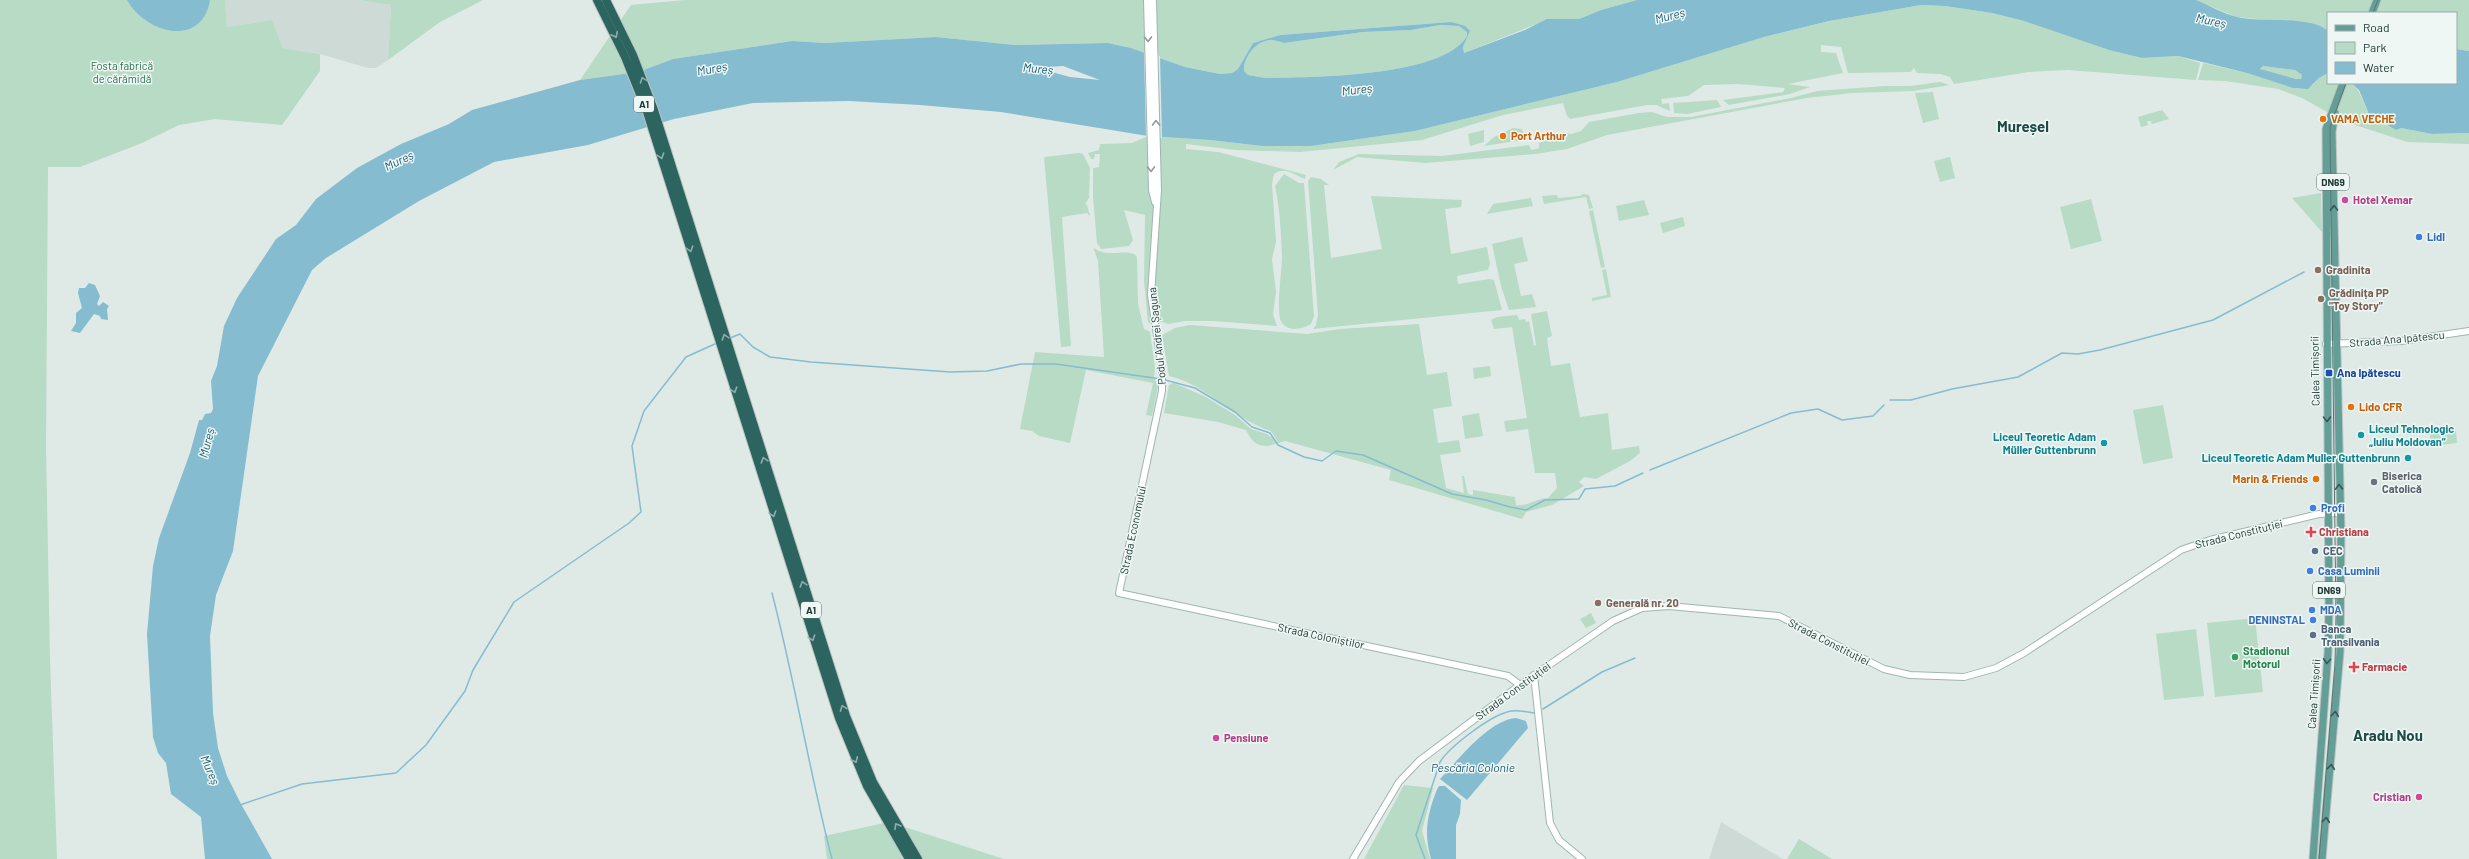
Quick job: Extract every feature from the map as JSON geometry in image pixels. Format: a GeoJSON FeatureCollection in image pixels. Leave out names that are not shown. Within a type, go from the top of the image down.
{"type":"FeatureCollection","features":[{"type":"Feature","properties":{"kind":"highway","name":"A1"},"geometry":{"type":"LineString","coordinates":[[597,0],[622,49],[637,86],[682,211]]}},
{"type":"Feature","properties":{"kind":"highway","name":"A1"},"geometry":{"type":"LineString","coordinates":[[606,0],[640,70],[682,211],[839,718],[873,799],[908,859]]}},
{"type":"Feature","properties":{"kind":"highway","name":"A1"},"geometry":{"type":"LineString","coordinates":[[726,352],[851,729],[880,794],[918,859]]}},
{"type":"Feature","properties":{"kind":"main road"},"geometry":{"type":"LineString","coordinates":[[2372,12],[2377,0]]}},
{"type":"Feature","properties":{"kind":"main road"},"geometry":{"type":"LineString","coordinates":[[2376,12],[2381,0]]}},
{"type":"Feature","properties":{"kind":"main road","name":"DN69"},"geometry":{"type":"LineString","coordinates":[[2332,116],[2343,84]]}},
{"type":"Feature","properties":{"kind":"main road","name":"DN69"},"geometry":{"type":"LineString","coordinates":[[2332,116],[2347,84]]}},
{"type":"Feature","properties":{"kind":"main road","name":"Calea Timișorii"},"geometry":{"type":"LineString","coordinates":[[2313,859],[2328,654],[2329,513],[2326,344],[2326,133],[2332,116]]}},
{"type":"Feature","properties":{"kind":"main road","name":"Calea Timișorii"},"geometry":{"type":"LineString","coordinates":[[2322,859],[2340,652],[2340,513],[2332,116]]}},
{"type":"Feature","properties":{"kind":"street","name":"Podul Andrei Șaguna"},"geometry":{"type":"LineString","coordinates":[[1147,0],[1155,190]]}},
{"type":"Feature","properties":{"kind":"street","name":"Podul Andrei Șaguna"},"geometry":{"type":"LineString","coordinates":[[1147,467],[1160,409],[1162,380],[1151,295],[1155,204],[1153,0]]}},
{"type":"Feature","properties":{"kind":"street","name":"Strada Ana Ipătescu"},"geometry":{"type":"LineString","coordinates":[[2326,344],[2401,341],[2469,331]]}},
{"type":"Feature","properties":{"kind":"street","name":"Strada Economului"},"geometry":{"type":"LineString","coordinates":[[1119,593],[1147,467]]}},
{"type":"Feature","properties":{"kind":"street","name":"Strada Constituției"},"geometry":{"type":"LineString","coordinates":[[1353,859],[1394,790],[1408,771],[1520,685],[1624,614],[1642,608],[1660,606],[1779,616],[1864,660],[1891,671],[1934,677],[1972,676],[1996,668],[2024,652],[2181,550],[2210,540],[2329,513],[2340,513]]}},
{"type":"Feature","properties":{"kind":"street","name":"Strada Coloniștilor"},"geometry":{"type":"LineString","coordinates":[[1119,593],[1508,676],[1520,685]]}},
{"type":"Feature","properties":{"kind":"street"},"geometry":{"type":"LineString","coordinates":[[1534,675],[1550,823],[1559,840],[1582,859]]}},
{"type":"Feature","properties":{"kind":"shaded area"},"geometry":{"type":"Polygon","coordinates":[[[225,0],[359,0],[391,5],[388,60],[376,68],[368,68],[320,54],[283,48],[272,20],[227,27],[225,0]]]}},
{"type":"Feature","properties":{"kind":"shaded area"},"geometry":{"type":"Polygon","coordinates":[[[1721,822],[1783,859],[1709,859],[1721,822]]]}},
{"type":"Feature","properties":{"kind":"green space","name":"Fosta fabrică de cărămidă"},"geometry":{"type":"Polygon","coordinates":[[[0,0],[225,0],[227,27],[272,20],[283,48],[320,54],[320,71],[282,125],[215,119],[179,125],[142,143],[80,167],[48,167],[46,447],[50,659],[57,859],[0,859],[0,0]]]}},
{"type":"Feature","properties":{"kind":"green space"},"geometry":{"type":"Polygon","coordinates":[[[359,0],[483,0],[440,22],[388,60],[391,5],[359,0]]]}},
{"type":"Feature","properties":{"kind":"green space"},"geometry":{"type":"Polygon","coordinates":[[[685,0],[1637,0],[1601,10],[1579,19],[1534,25],[1464,53],[1463,47],[1470,31],[1451,22],[1280,35],[1253,43],[1238,69],[1232,73],[1220,74],[1185,67],[1131,48],[1108,43],[1015,45],[936,37],[825,43],[792,41],[673,59],[638,72],[580,80],[631,5],[685,0]]]}},
{"type":"Feature","properties":{"kind":"green space"},"geometry":{"type":"Polygon","coordinates":[[[2196,0],[2469,0],[2469,51],[2457,49],[2457,12],[2327,12],[2327,30],[2314,24],[2236,17],[2196,0]]]}},
{"type":"Feature","properties":{"kind":"green space"},"geometry":{"type":"Polygon","coordinates":[[[1921,5],[1945,6],[1992,13],[2024,21],[2109,50],[2142,58],[2178,56],[2200,63],[2196,80],[2068,70],[2029,72],[1954,84],[1950,77],[1940,74],[1917,73],[1914,68],[1911,72],[1848,73],[1841,47],[1821,45],[1821,52],[1836,53],[1843,73],[1788,84],[1810,87],[1790,94],[1729,105],[1723,100],[1783,92],[1785,88],[1738,84],[1704,85],[1688,96],[1661,99],[1662,104],[1669,103],[1670,111],[1656,105],[1647,105],[1570,119],[1567,116],[1563,103],[1503,115],[1422,140],[1300,152],[1236,150],[1186,144],[1186,149],[1218,152],[1306,175],[1305,179],[1290,172],[1278,172],[1274,174],[1272,184],[1276,242],[1272,259],[1276,292],[1273,314],[1277,326],[1213,321],[1185,321],[1168,324],[1163,322],[1148,323],[1144,281],[1145,215],[1124,210],[1133,240],[1129,246],[1101,249],[1097,243],[1093,197],[1093,168],[1099,167],[1100,154],[1095,154],[1094,159],[1091,159],[1088,153],[1099,150],[1100,144],[1132,143],[1148,136],[1210,140],[1262,146],[1311,146],[1415,131],[1617,82],[1764,37],[1829,21],[1921,5]]]}},
{"type":"Feature","properties":{"kind":"green space"},"geometry":{"type":"Polygon","coordinates":[[[1440,25],[1459,26],[1467,32],[1467,36],[1453,50],[1431,60],[1404,67],[1342,75],[1285,78],[1265,78],[1248,75],[1244,71],[1244,66],[1248,55],[1256,46],[1266,41],[1273,40],[1284,43],[1363,32],[1411,30],[1440,25]]]}},
{"type":"Feature","properties":{"kind":"green space"},"geometry":{"type":"Polygon","coordinates":[[[2203,63],[2247,73],[2298,89],[2313,85],[2319,78],[2327,74],[2327,84],[2352,84],[2358,90],[2369,114],[2385,125],[2432,134],[2469,133],[2469,144],[2407,142],[2343,121],[2302,98],[2278,89],[2225,81],[2198,80],[2203,63]]]}},
{"type":"Feature","properties":{"kind":"green space"},"geometry":{"type":"Polygon","coordinates":[[[2263,66],[2295,70],[2302,75],[2301,79],[2260,70],[2263,66]]]}},
{"type":"Feature","properties":{"kind":"green space"},"geometry":{"type":"Polygon","coordinates":[[[1940,82],[1950,85],[1913,91],[1852,93],[1807,98],[1607,135],[1567,149],[1535,154],[1425,163],[1357,157],[1333,170],[1339,162],[1359,154],[1442,156],[1529,145],[1531,150],[1539,148],[1539,143],[1563,132],[1571,134],[1581,131],[1589,122],[1639,113],[1652,112],[1667,117],[1691,117],[1791,98],[1817,91],[1885,86],[1910,86],[1940,82]]]}},
{"type":"Feature","properties":{"kind":"green space"},"geometry":{"type":"Polygon","coordinates":[[[1933,92],[1939,119],[1923,123],[1915,93],[1933,92]]]}},
{"type":"Feature","properties":{"kind":"green space"},"geometry":{"type":"Polygon","coordinates":[[[1717,100],[1721,107],[1687,114],[1674,113],[1673,103],[1717,100]]]}},
{"type":"Feature","properties":{"kind":"green space"},"geometry":{"type":"Polygon","coordinates":[[[2162,110],[2169,119],[2152,124],[2151,121],[2147,121],[2148,125],[2141,127],[2138,117],[2162,110]]]}},
{"type":"Feature","properties":{"kind":"green space"},"geometry":{"type":"Polygon","coordinates":[[[1513,128],[1521,129],[1530,139],[1484,146],[1494,137],[1513,128]]]}},
{"type":"Feature","properties":{"kind":"green space"},"geometry":{"type":"Polygon","coordinates":[[[1484,130],[1484,142],[1470,146],[1468,134],[1484,130]]]}},
{"type":"Feature","properties":{"kind":"green space"},"geometry":{"type":"Polygon","coordinates":[[[1079,153],[1083,154],[1090,168],[1089,198],[1085,204],[1087,205],[1090,216],[1087,213],[1062,217],[1071,346],[1061,347],[1044,157],[1079,153]]]}},
{"type":"Feature","properties":{"kind":"green space"},"geometry":{"type":"Polygon","coordinates":[[[1950,157],[1955,178],[1940,182],[1934,161],[1950,157]]]}},
{"type":"Feature","properties":{"kind":"green space"},"geometry":{"type":"Polygon","coordinates":[[[1284,174],[1299,183],[1304,183],[1314,316],[1311,324],[1295,329],[1291,329],[1284,325],[1281,321],[1279,309],[1282,257],[1281,230],[1275,186],[1284,174]]]}},
{"type":"Feature","properties":{"kind":"green space"},"geometry":{"type":"Polygon","coordinates":[[[1311,177],[1321,179],[1329,185],[1324,185],[1331,258],[1382,249],[1371,196],[1462,200],[1461,207],[1445,209],[1451,254],[1487,247],[1490,264],[1488,270],[1457,276],[1458,284],[1489,279],[1494,280],[1502,310],[1313,329],[1316,325],[1318,315],[1308,181],[1311,177]]]}},
{"type":"Feature","properties":{"kind":"green space"},"geometry":{"type":"Polygon","coordinates":[[[1583,194],[1589,195],[1593,208],[1589,209],[1586,197],[1544,204],[1542,196],[1557,195],[1558,198],[1580,196],[1583,194]]]}},
{"type":"Feature","properties":{"kind":"green space"},"geometry":{"type":"Polygon","coordinates":[[[2321,194],[2322,232],[2292,198],[2321,194]]]}},
{"type":"Feature","properties":{"kind":"green space"},"geometry":{"type":"Polygon","coordinates":[[[1531,198],[1533,206],[1487,214],[1493,204],[1531,198]]]}},
{"type":"Feature","properties":{"kind":"green space"},"geometry":{"type":"Polygon","coordinates":[[[2091,199],[2102,241],[2071,249],[2060,207],[2091,199]]]}},
{"type":"Feature","properties":{"kind":"green space"},"geometry":{"type":"Polygon","coordinates":[[[1644,200],[1649,215],[1619,221],[1616,206],[1644,200]]]}},
{"type":"Feature","properties":{"kind":"green space"},"geometry":{"type":"Polygon","coordinates":[[[1593,210],[1605,267],[1601,268],[1589,211],[1593,210]]]}},
{"type":"Feature","properties":{"kind":"green space"},"geometry":{"type":"Polygon","coordinates":[[[1683,217],[1685,226],[1663,233],[1660,223],[1683,217]]]}},
{"type":"Feature","properties":{"kind":"green space"},"geometry":{"type":"Polygon","coordinates":[[[1522,237],[1528,261],[1514,264],[1521,296],[1532,294],[1536,307],[1509,310],[1501,286],[1492,244],[1522,237]]]}},
{"type":"Feature","properties":{"kind":"green space"},"geometry":{"type":"Polygon","coordinates":[[[1093,247],[1098,251],[1111,253],[1123,252],[1134,254],[1137,257],[1138,304],[1144,329],[1150,332],[1155,368],[1154,377],[1158,386],[1152,416],[1146,415],[1153,383],[1086,370],[1070,443],[1039,436],[1032,431],[1020,429],[1035,352],[1104,357],[1098,261],[1093,247]]]}},
{"type":"Feature","properties":{"kind":"green space"},"geometry":{"type":"Polygon","coordinates":[[[1606,269],[1611,297],[1592,301],[1592,298],[1607,295],[1602,270],[1606,269]]]}},
{"type":"Feature","properties":{"kind":"green space"},"geometry":{"type":"Polygon","coordinates":[[[1547,311],[1552,336],[1547,338],[1551,366],[1570,363],[1580,417],[1608,413],[1612,450],[1639,446],[1640,453],[1630,461],[1596,479],[1584,477],[1579,482],[1584,486],[1552,505],[1526,512],[1522,519],[1389,480],[1391,470],[1285,441],[1273,445],[1262,446],[1250,437],[1246,430],[1218,422],[1164,413],[1169,385],[1174,383],[1206,397],[1235,415],[1251,429],[1267,434],[1278,442],[1271,431],[1245,419],[1209,394],[1183,380],[1169,376],[1162,335],[1175,328],[1190,325],[1307,334],[1340,329],[1419,324],[1427,375],[1447,372],[1452,406],[1433,409],[1438,443],[1459,440],[1461,452],[1440,455],[1446,488],[1464,493],[1462,476],[1464,476],[1468,494],[1473,495],[1473,490],[1515,497],[1516,505],[1524,505],[1540,499],[1548,498],[1557,488],[1555,473],[1535,473],[1528,429],[1506,432],[1504,421],[1527,418],[1512,327],[1494,329],[1491,320],[1497,317],[1517,315],[1519,320],[1525,319],[1526,322],[1529,321],[1534,346],[1536,345],[1531,314],[1547,311]]]}},
{"type":"Feature","properties":{"kind":"green space"},"geometry":{"type":"Polygon","coordinates":[[[1490,366],[1491,376],[1474,379],[1473,368],[1490,366]]]}},
{"type":"Feature","properties":{"kind":"green space"},"geometry":{"type":"Polygon","coordinates":[[[2163,405],[2173,458],[2143,464],[2133,410],[2163,405]]]}},
{"type":"Feature","properties":{"kind":"green space"},"geometry":{"type":"Polygon","coordinates":[[[1479,413],[1483,436],[1465,439],[1462,416],[1479,413]]]}},
{"type":"Feature","properties":{"kind":"green space"},"geometry":{"type":"Polygon","coordinates":[[[2456,430],[2457,443],[2431,446],[2430,433],[2456,430]]]}},
{"type":"Feature","properties":{"kind":"green space"},"geometry":{"type":"Polygon","coordinates":[[[1591,613],[1596,623],[1586,628],[1580,619],[1591,613]]]}},
{"type":"Feature","properties":{"kind":"green space","name":"Stadionul Motorul"},"geometry":{"type":"Polygon","coordinates":[[[2255,618],[2263,692],[2215,697],[2207,623],[2255,618]]]}},
{"type":"Feature","properties":{"kind":"green space"},"geometry":{"type":"Polygon","coordinates":[[[2196,629],[2204,696],[2164,700],[2156,634],[2196,629]]]}},
{"type":"Feature","properties":{"kind":"green space"},"geometry":{"type":"Polygon","coordinates":[[[1404,785],[1433,788],[1422,831],[1430,859],[1364,859],[1404,785]]]}},
{"type":"Feature","properties":{"kind":"green space"},"geometry":{"type":"Polygon","coordinates":[[[889,822],[1004,859],[827,859],[824,836],[889,822]]]}},
{"type":"Feature","properties":{"kind":"green space"},"geometry":{"type":"Polygon","coordinates":[[[1799,839],[1832,859],[1787,859],[1799,839]]]}},
{"type":"Feature","properties":{"kind":"water"},"geometry":{"type":"Polygon","coordinates":[[[127,0],[210,0],[205,15],[196,25],[185,30],[172,31],[146,21],[135,11],[127,0]]]}},
{"type":"Feature","properties":{"kind":"water","name":"Mureș"},"geometry":{"type":"Polygon","coordinates":[[[1637,0],[2196,0],[2232,16],[2247,19],[2298,21],[2320,26],[2327,30],[2327,74],[2319,78],[2308,89],[2293,88],[2247,73],[2178,56],[2142,58],[2109,50],[2024,21],[1992,13],[1945,6],[1921,5],[1829,21],[1764,37],[1617,82],[1415,131],[1311,146],[1262,146],[1210,140],[1148,136],[1001,112],[849,101],[753,103],[674,119],[588,145],[494,162],[419,201],[326,258],[312,270],[258,376],[233,551],[216,595],[210,636],[213,713],[218,748],[227,776],[272,859],[205,859],[201,817],[171,794],[166,763],[158,753],[153,737],[147,634],[153,566],[159,538],[190,453],[199,420],[202,420],[205,414],[211,413],[213,409],[211,381],[217,366],[224,326],[237,298],[276,239],[296,225],[316,199],[357,168],[401,144],[449,124],[472,110],[580,80],[638,72],[673,59],[792,41],[825,43],[936,37],[1015,45],[1108,43],[1131,48],[1185,67],[1220,74],[1232,73],[1238,69],[1253,43],[1280,35],[1451,22],[1465,26],[1470,31],[1463,47],[1464,53],[1525,30],[1547,19],[1579,19],[1601,10],[1637,0]],[[1440,25],[1411,30],[1363,32],[1284,43],[1273,40],[1266,41],[1256,46],[1248,55],[1244,66],[1244,71],[1248,75],[1265,78],[1285,78],[1342,75],[1404,67],[1431,60],[1453,50],[1467,36],[1467,32],[1459,26],[1440,25]],[[1063,66],[1049,67],[1044,70],[1070,77],[1100,80],[1063,66]],[[2263,66],[2260,69],[2301,79],[2302,75],[2295,70],[2263,66]]]}},
{"type":"Feature","properties":{"kind":"water"},"geometry":{"type":"Polygon","coordinates":[[[2457,49],[2469,51],[2469,133],[2432,134],[2401,128],[2396,130],[2369,114],[2359,90],[2352,84],[2457,84],[2457,49]]]}},
{"type":"Feature","properties":{"kind":"water"},"geometry":{"type":"Polygon","coordinates":[[[89,283],[95,285],[100,296],[97,304],[99,306],[103,302],[109,306],[107,309],[108,320],[101,319],[100,316],[94,314],[80,333],[71,331],[76,323],[76,313],[82,308],[78,293],[79,288],[85,288],[89,283]]]}},
{"type":"Feature","properties":{"kind":"water","name":"Pescăria Colonie"},"geometry":{"type":"Polygon","coordinates":[[[1516,718],[1526,721],[1528,728],[1467,800],[1440,779],[1485,733],[1506,720],[1516,718]]]}},
{"type":"Feature","properties":{"kind":"water"},"geometry":{"type":"Polygon","coordinates":[[[1439,786],[1445,786],[1461,800],[1460,814],[1456,825],[1456,859],[1431,859],[1429,851],[1427,830],[1429,815],[1436,791],[1439,786]]]}},
{"type":"Feature","properties":{"kind":"pier"},"geometry":{"type":"Polygon","coordinates":[[[1144,51],[1160,56],[1162,138],[1146,137],[1144,51]]]}},
{"type":"Feature","properties":{"kind":"waterway"},"geometry":{"type":"LineString","coordinates":[[1890,400],[1911,400],[1952,389],[2018,377],[2062,353],[2078,354],[2100,350],[2213,320],[2304,272]]}},
{"type":"Feature","properties":{"kind":"waterway"},"geometry":{"type":"LineString","coordinates":[[730,338],[740,334],[753,347],[770,357],[811,362],[950,372],[987,371],[1021,364],[1056,364],[1161,379]]}},
{"type":"Feature","properties":{"kind":"waterway"},"geometry":{"type":"LineString","coordinates":[[240,805],[302,784],[396,773],[426,745],[465,691],[473,670],[514,602],[629,523],[641,512],[632,446],[644,411],[686,357],[717,343]]}},
{"type":"Feature","properties":{"kind":"waterway"},"geometry":{"type":"LineString","coordinates":[[1165,380],[1195,388],[1235,412],[1252,427],[1270,433],[1278,445],[1304,457],[1322,461],[1336,451],[1363,455],[1452,494],[1486,500],[1510,507],[1526,510],[1545,500],[1579,499],[1585,489],[1615,486],[1643,473]]}},
{"type":"Feature","properties":{"kind":"waterway"},"geometry":{"type":"LineString","coordinates":[[1650,470],[1791,413],[1818,409],[1842,420],[1873,416],[1884,405]]}},
{"type":"Feature","properties":{"kind":"waterway"},"geometry":{"type":"LineString","coordinates":[[772,593],[832,859]]}},
{"type":"Feature","properties":{"kind":"waterway"},"geometry":{"type":"LineString","coordinates":[[1543,709],[1602,672],[1635,658]]}},
{"type":"Feature","properties":{"kind":"waterway"},"geometry":{"type":"LineString","coordinates":[[1425,859],[1416,835],[1440,762],[1470,733],[1499,715],[1514,711],[1535,713]]}},
{"type":"Feature","properties":{"kind":"tram line"},"geometry":{"type":"LineString","coordinates":[[2373,12],[2378,0]]}},
{"type":"Feature","properties":{"kind":"tram line"},"geometry":{"type":"LineString","coordinates":[[2319,859],[2335,664],[2336,617],[2330,127],[2346,84]]}},
{"type":"Feature","properties":{"kind":"place","name":"VAMA VECHE"},"geometry":{"type":"Point","coordinates":[2323,119]}},
{"type":"Feature","properties":{"kind":"place","name":"Port Arthur"},"geometry":{"type":"Point","coordinates":[1503,136]}},
{"type":"Feature","properties":{"kind":"place","name":"Hotel Xemar"},"geometry":{"type":"Point","coordinates":[2345,200]}},
{"type":"Feature","properties":{"kind":"place","name":"Lidl"},"geometry":{"type":"Point","coordinates":[2419,237]}},
{"type":"Feature","properties":{"kind":"place","name":"Gradinita"},"geometry":{"type":"Point","coordinates":[2318,270]}},
{"type":"Feature","properties":{"kind":"place","name":"Grădinița PP \"Toy Story\""},"geometry":{"type":"Point","coordinates":[2321,299]}},
{"type":"Feature","properties":{"kind":"place","name":"Ana Ipătescu"},"geometry":{"type":"Point","coordinates":[2329,373]}},
{"type":"Feature","properties":{"kind":"place","name":"Lido CFR"},"geometry":{"type":"Point","coordinates":[2351,407]}},
{"type":"Feature","properties":{"kind":"place","name":"Liceul Tehnologic „Iuliu Moldovan”"},"geometry":{"type":"Point","coordinates":[2361,435]}},
{"type":"Feature","properties":{"kind":"place","name":"Liceul Teoretic Adam Müller Guttenbrunn"},"geometry":{"type":"Point","coordinates":[2104,443]}},
{"type":"Feature","properties":{"kind":"place","name":"Liceul Teoretic Adam Muller Guttenbrunn"},"geometry":{"type":"Point","coordinates":[2408,458]}},
{"type":"Feature","properties":{"kind":"place","name":"Marin & Friends"},"geometry":{"type":"Point","coordinates":[2316,479]}},
{"type":"Feature","properties":{"kind":"place","name":"Biserica Catolică"},"geometry":{"type":"Point","coordinates":[2374,482]}},
{"type":"Feature","properties":{"kind":"place","name":"Profi"},"geometry":{"type":"Point","coordinates":[2313,508]}},
{"type":"Feature","properties":{"kind":"place","name":"Christiana"},"geometry":{"type":"Point","coordinates":[2311,532]}},
{"type":"Feature","properties":{"kind":"place","name":"CEC"},"geometry":{"type":"Point","coordinates":[2315,551]}},
{"type":"Feature","properties":{"kind":"place","name":"Casa Luminii"},"geometry":{"type":"Point","coordinates":[2310,571]}},
{"type":"Feature","properties":{"kind":"place","name":"Generală nr. 20"},"geometry":{"type":"Point","coordinates":[1598,603]}},
{"type":"Feature","properties":{"kind":"place","name":"MDA"},"geometry":{"type":"Point","coordinates":[2312,610]}},
{"type":"Feature","properties":{"kind":"place","name":"DENINSTAL"},"geometry":{"type":"Point","coordinates":[2313,620]}},
{"type":"Feature","properties":{"kind":"place","name":"Banca Transilvania"},"geometry":{"type":"Point","coordinates":[2313,635]}},
{"type":"Feature","properties":{"kind":"place","name":"Stadionul Motorul"},"geometry":{"type":"Point","coordinates":[2235,657]}},
{"type":"Feature","properties":{"kind":"place","name":"Farmacie"},"geometry":{"type":"Point","coordinates":[2354,667]}},
{"type":"Feature","properties":{"kind":"place","name":"Pensiune"},"geometry":{"type":"Point","coordinates":[1216,738]}},
{"type":"Feature","properties":{"kind":"place","name":"Cristian"},"geometry":{"type":"Point","coordinates":[2419,797]}},
{"type":"Feature","properties":{"kind":"district","name":"Mureșel"},"geometry":{"type":"Point","coordinates":[2023,127]}},
{"type":"Feature","properties":{"kind":"district","name":"Aradu Nou"},"geometry":{"type":"Point","coordinates":[2388,736]}}]}
